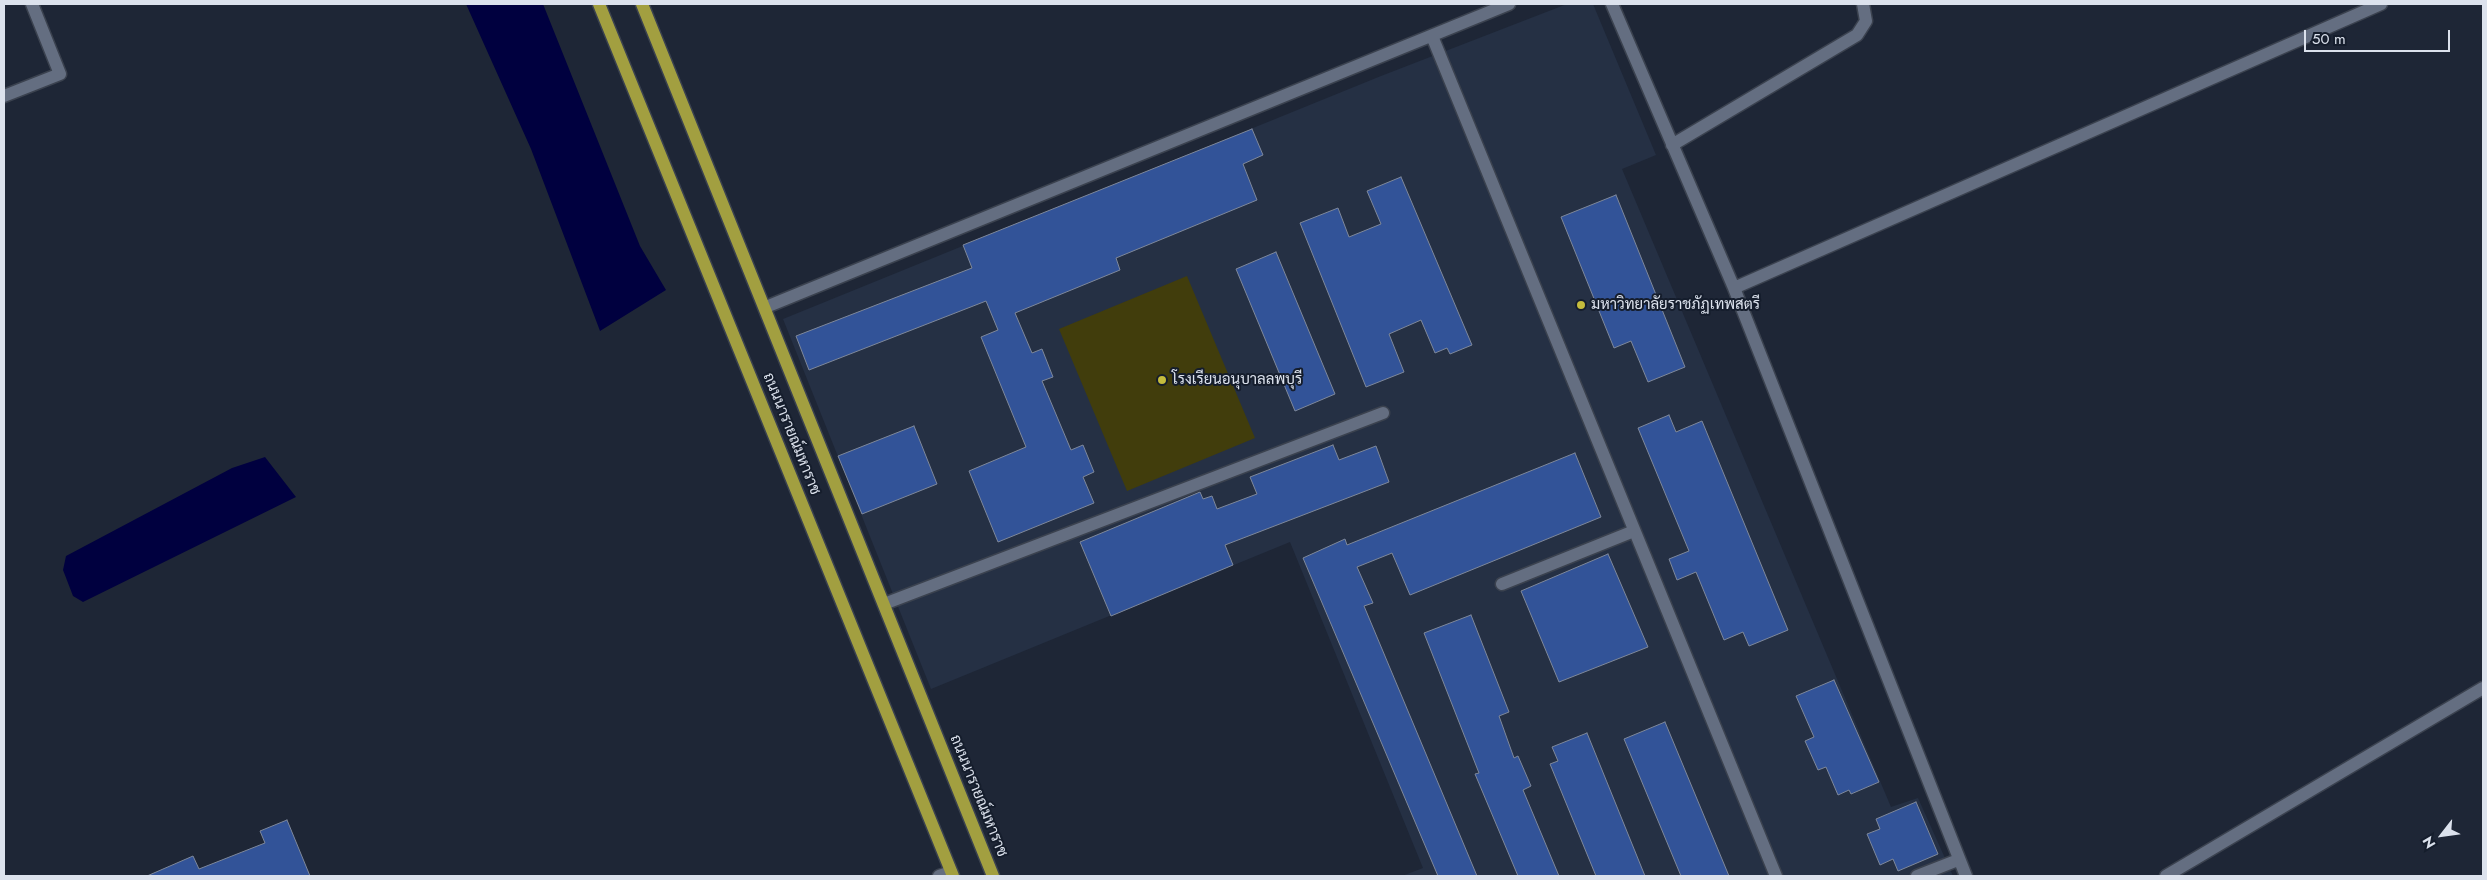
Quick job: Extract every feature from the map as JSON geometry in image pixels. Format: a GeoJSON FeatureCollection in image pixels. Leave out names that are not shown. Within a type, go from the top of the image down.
{"type":"FeatureCollection","features":[{"type":"Feature","properties":{"kind":"main road","name":"ถนนนารายณ์มหาราช"},"geometry":{"type":"LineString","coordinates":[[599,4],[952,874]]}},
{"type":"Feature","properties":{"kind":"main road","name":"ถนนนารายณ์มหาราช"},"geometry":{"type":"LineString","coordinates":[[642,4],[766,307],[993,876]]}},
{"type":"Feature","properties":{"kind":"street"},"geometry":{"type":"LineString","coordinates":[[4,96],[60,74],[32,4]]}},
{"type":"Feature","properties":{"kind":"street"},"geometry":{"type":"LineString","coordinates":[[766,307],[1509,4]]}},
{"type":"Feature","properties":{"kind":"street"},"geometry":{"type":"LineString","coordinates":[[1612,4],[1734,288],[1958,860],[1966,876]]}},
{"type":"Feature","properties":{"kind":"street"},"geometry":{"type":"LineString","coordinates":[[1672,145],[1857,35],[1866,21],[1863,4]]}},
{"type":"Feature","properties":{"kind":"street"},"geometry":{"type":"LineString","coordinates":[[1734,288],[2381,4]]}},
{"type":"Feature","properties":{"kind":"street"},"geometry":{"type":"LineString","coordinates":[[1432,36],[1776,876]]}},
{"type":"Feature","properties":{"kind":"street"},"geometry":{"type":"LineString","coordinates":[[884,604],[1383,412]]}},
{"type":"Feature","properties":{"kind":"street"},"geometry":{"type":"LineString","coordinates":[[1502,584],[1634,531]]}},
{"type":"Feature","properties":{"kind":"street"},"geometry":{"type":"LineString","coordinates":[[2166,876],[2483,688]]}},
{"type":"Feature","properties":{"kind":"street"},"geometry":{"type":"LineString","coordinates":[[1917,876],[1958,860]]}},
{"type":"Feature","properties":{"kind":"street"},"geometry":{"type":"LineString","coordinates":[[939,876],[952,874]]}},
{"type":"Feature","properties":{"kind":"shaded area"},"geometry":{"type":"Polygon","coordinates":[[[466,4],[543,4],[640,246],[666,290],[600,331],[531,149],[466,4]]]}},
{"type":"Feature","properties":{"kind":"shaded area"},"geometry":{"type":"Polygon","coordinates":[[[1567,4],[1593,4],[1656,155],[1622,169],[1891,807],[1918,798],[1953,876],[1402,876],[1423,868],[1290,542],[931,689],[783,319],[1381,76],[1567,4]]]}},
{"type":"Feature","properties":{"kind":"shaded area"},"geometry":{"type":"Polygon","coordinates":[[[1187,276],[1255,438],[1127,491],[1059,329],[1187,276]]]}},
{"type":"Feature","properties":{"kind":"shaded area"},"geometry":{"type":"Polygon","coordinates":[[[265,457],[296,497],[83,602],[73,596],[63,570],[66,556],[232,468],[265,457]]]}},
{"type":"Feature","properties":{"kind":"building"},"geometry":{"type":"Polygon","coordinates":[[[1252,129],[1263,155],[1243,164],[1257,200],[1116,258],[1120,270],[1015,313],[1032,353],[1042,349],[1053,377],[1042,381],[1071,450],[1083,445],[1094,472],[1083,477],[1094,503],[998,542],[969,471],[1026,447],[981,337],[998,330],[986,301],[809,370],[796,336],[972,268],[963,245],[1252,129]]]}},
{"type":"Feature","properties":{"kind":"building"},"geometry":{"type":"Polygon","coordinates":[[[1401,177],[1472,345],[1450,354],[1447,348],[1435,353],[1421,320],[1389,334],[1404,372],[1366,387],[1300,223],[1338,208],[1349,237],[1381,224],[1367,191],[1401,177]]]}},
{"type":"Feature","properties":{"kind":"building"},"geometry":{"type":"Polygon","coordinates":[[[1616,195],[1685,367],[1648,382],[1631,341],[1614,348],[1561,217],[1616,195]]]}},
{"type":"Feature","properties":{"kind":"building"},"geometry":{"type":"Polygon","coordinates":[[[1276,252],[1335,394],[1295,411],[1236,269],[1276,252]]]}},
{"type":"Feature","properties":{"kind":"building"},"geometry":{"type":"Polygon","coordinates":[[[1669,415],[1676,432],[1702,421],[1788,630],[1749,646],[1743,632],[1724,640],[1696,572],[1677,580],[1669,559],[1689,551],[1638,428],[1669,415]]]}},
{"type":"Feature","properties":{"kind":"building"},"geometry":{"type":"Polygon","coordinates":[[[914,426],[937,484],[862,514],[838,456],[914,426]]]}},
{"type":"Feature","properties":{"kind":"building"},"geometry":{"type":"Polygon","coordinates":[[[1333,445],[1339,460],[1376,446],[1389,482],[1225,545],[1233,565],[1111,616],[1080,542],[1200,492],[1203,499],[1212,496],[1217,509],[1257,494],[1250,477],[1333,445]]]}},
{"type":"Feature","properties":{"kind":"building"},"geometry":{"type":"Polygon","coordinates":[[[1575,453],[1601,517],[1410,595],[1392,553],[1357,567],[1373,603],[1364,606],[1477,876],[1438,876],[1303,558],[1345,539],[1347,545],[1575,453]]]}},
{"type":"Feature","properties":{"kind":"building"},"geometry":{"type":"Polygon","coordinates":[[[1608,554],[1648,647],[1559,682],[1521,591],[1608,554]]]}},
{"type":"Feature","properties":{"kind":"building"},"geometry":{"type":"Polygon","coordinates":[[[1471,615],[1509,712],[1499,716],[1514,758],[1518,756],[1531,786],[1523,790],[1559,876],[1518,876],[1475,774],[1479,773],[1424,633],[1471,615]]]}},
{"type":"Feature","properties":{"kind":"building"},"geometry":{"type":"Polygon","coordinates":[[[1834,680],[1879,782],[1851,794],[1849,790],[1838,795],[1826,767],[1818,770],[1805,741],[1814,737],[1796,696],[1834,680]]]}},
{"type":"Feature","properties":{"kind":"building"},"geometry":{"type":"Polygon","coordinates":[[[1665,722],[1729,876],[1681,876],[1624,739],[1665,722]]]}},
{"type":"Feature","properties":{"kind":"building"},"geometry":{"type":"Polygon","coordinates":[[[1587,733],[1645,876],[1596,876],[1550,764],[1558,761],[1552,747],[1587,733]]]}},
{"type":"Feature","properties":{"kind":"building"},"geometry":{"type":"Polygon","coordinates":[[[1916,802],[1938,854],[1898,871],[1893,859],[1880,865],[1867,834],[1880,829],[1876,819],[1916,802]]]}},
{"type":"Feature","properties":{"kind":"building"},"geometry":{"type":"Polygon","coordinates":[[[287,820],[310,876],[147,876],[193,856],[199,869],[265,843],[260,831],[287,820]]]}},
{"type":"Feature","properties":{"kind":"place","name":"มหาวิทยาลัยราชภัฏเทพสตรี"},"geometry":{"type":"Point","coordinates":[1581,305]}},
{"type":"Feature","properties":{"kind":"place","name":"โรงเรียนอนุบาลลพบุรี"},"geometry":{"type":"Point","coordinates":[1162,380]}}]}
